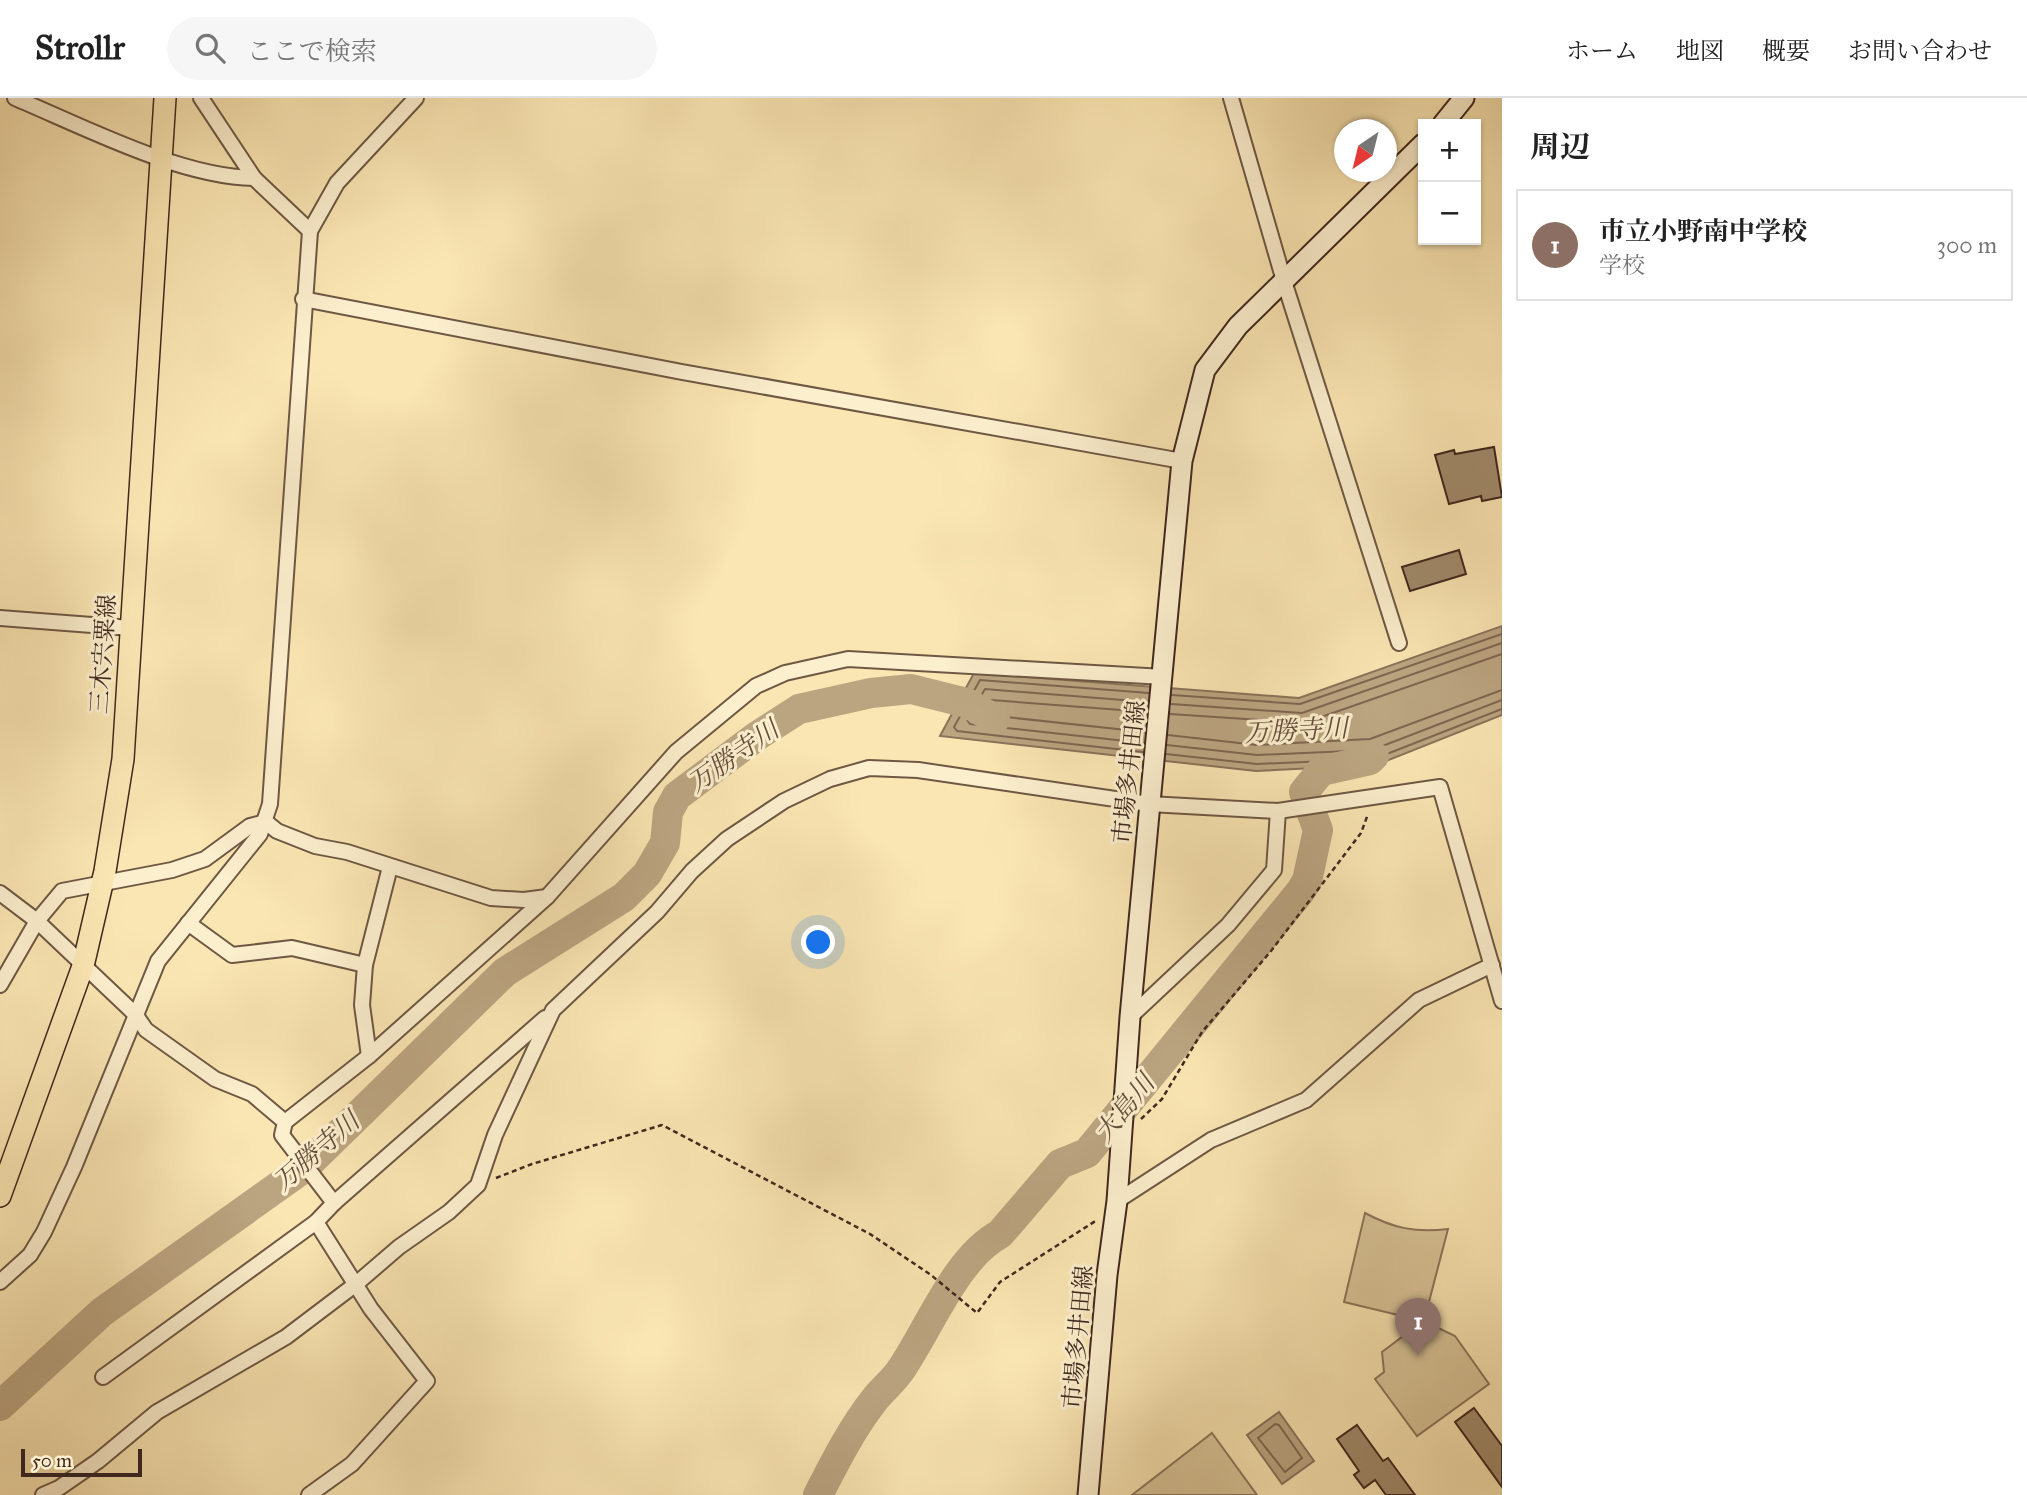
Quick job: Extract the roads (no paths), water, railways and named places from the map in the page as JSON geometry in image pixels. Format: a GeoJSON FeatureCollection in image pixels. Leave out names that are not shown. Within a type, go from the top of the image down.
{"type":"FeatureCollection","features":[{"type":"Feature","properties":{"kind":"main road","name":"三木宍粟線"},"geometry":{"type":"LineString","coordinates":[[0,1196],[83,966],[103,882],[123,759],[165,98]]}},
{"type":"Feature","properties":{"kind":"main road"},"geometry":{"type":"LineString","coordinates":[[1447,119],[1464,98]]}},
{"type":"Feature","properties":{"kind":"main road","name":"市場多井田線"},"geometry":{"type":"LineString","coordinates":[[1088,1495],[1107,1275],[1117,1201],[1149,798],[1163,684],[1182,461],[1205,370],[1238,326],[1418,149]]}},
{"type":"Feature","properties":{"kind":"street"},"geometry":{"type":"LineString","coordinates":[[15,98],[161,158],[226,178],[254,178]]}},
{"type":"Feature","properties":{"kind":"street"},"geometry":{"type":"LineString","coordinates":[[201,98],[254,178],[310,230]]}},
{"type":"Feature","properties":{"kind":"street"},"geometry":{"type":"LineString","coordinates":[[0,1282],[30,1255],[44,1231],[74,1167],[158,961],[260,834],[266,822],[270,804],[289,575],[303,299],[310,230],[337,183],[416,98]]}},
{"type":"Feature","properties":{"kind":"street"},"geometry":{"type":"LineString","coordinates":[[1231,98],[1284,281],[1399,643]]}},
{"type":"Feature","properties":{"kind":"street"},"geometry":{"type":"LineString","coordinates":[[303,299],[682,372],[1182,461]]}},
{"type":"Feature","properties":{"kind":"street"},"geometry":{"type":"LineString","coordinates":[[0,618],[131,628]]}},
{"type":"Feature","properties":{"kind":"street"},"geometry":{"type":"LineString","coordinates":[[284,1128],[547,897],[676,752],[756,685],[785,673],[848,659],[1163,684]]}},
{"type":"Feature","properties":{"kind":"street"},"geometry":{"type":"LineString","coordinates":[[103,1377],[316,1223],[334,1203],[554,1010],[657,912],[692,871],[727,839],[785,801],[830,779],[869,768],[918,770],[1278,811],[1440,788],[1502,1001]]}},
{"type":"Feature","properties":{"kind":"street"},"geometry":{"type":"LineString","coordinates":[[1130,1017],[1228,925],[1274,870],[1278,811]]}},
{"type":"Feature","properties":{"kind":"street"},"geometry":{"type":"LineString","coordinates":[[266,822],[277,831],[315,846],[491,898],[524,900],[547,897]]}},
{"type":"Feature","properties":{"kind":"street"},"geometry":{"type":"LineString","coordinates":[[0,985],[37,921],[62,891],[172,870],[205,859],[250,826],[266,822]]}},
{"type":"Feature","properties":{"kind":"street"},"geometry":{"type":"LineString","coordinates":[[369,1056],[362,1005],[365,965],[390,867]]}},
{"type":"Feature","properties":{"kind":"street"},"geometry":{"type":"LineString","coordinates":[[0,893],[37,921],[135,1014],[146,1030],[215,1079],[253,1094],[284,1128],[334,1203]]}},
{"type":"Feature","properties":{"kind":"street"},"geometry":{"type":"LineString","coordinates":[[188,923],[232,955],[292,948],[365,965]]}},
{"type":"Feature","properties":{"kind":"street"},"geometry":{"type":"LineString","coordinates":[[1117,1201],[1210,1140],[1307,1100],[1419,1000],[1492,965]]}},
{"type":"Feature","properties":{"kind":"street"},"geometry":{"type":"LineString","coordinates":[[43,1495],[61,1492],[157,1412],[286,1337],[356,1284],[399,1247],[450,1212],[478,1185],[500,1123],[554,1010]]}},
{"type":"Feature","properties":{"kind":"street"},"geometry":{"type":"LineString","coordinates":[[309,1495],[352,1464],[427,1381],[371,1309],[316,1223]]}},
{"type":"Feature","properties":{"kind":"water"},"geometry":{"type":"Polygon","coordinates":[[[1502,626],[1502,715],[1376,765],[1256,771],[940,736],[974,673],[1299,698],[1502,626]]]}},
{"type":"Feature","properties":{"kind":"water"},"geometry":{"type":"Polygon","coordinates":[[[1279,1412],[1314,1461],[1282,1484],[1247,1435],[1279,1412]]]}},
{"type":"Feature","properties":{"kind":"waterway","name":"万勝寺川"},"geometry":{"type":"LineString","coordinates":[[0,1406],[102,1312],[304,1168],[505,972],[624,897],[647,874],[665,843],[668,812],[677,796],[757,736],[799,709],[871,693],[911,689],[967,703],[995,719]]}},
{"type":"Feature","properties":{"kind":"waterway","name":"大島川"},"geometry":{"type":"LineString","coordinates":[[818,1495],[859,1422],[911,1355],[944,1296],[970,1259],[1000,1234],[1060,1164],[1087,1153],[1300,892],[1307,881],[1318,830],[1304,792],[1321,771],[1370,760],[1374,756]]}},
{"type":"Feature","properties":{"kind":"place","name":"市立小野南中学校"},"geometry":{"type":"Point","coordinates":[1418,1356]}}]}
